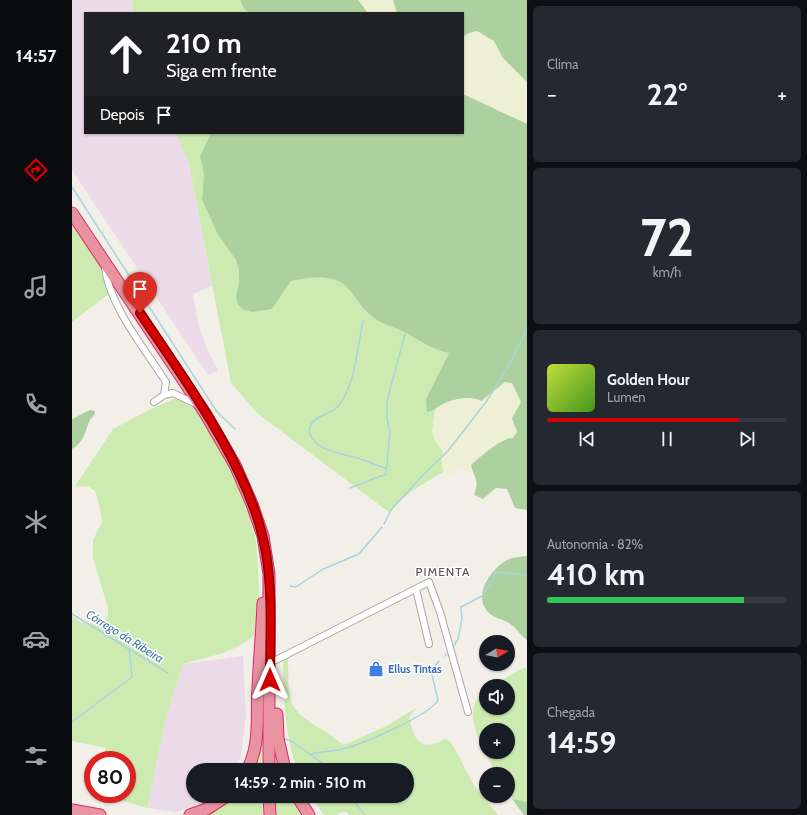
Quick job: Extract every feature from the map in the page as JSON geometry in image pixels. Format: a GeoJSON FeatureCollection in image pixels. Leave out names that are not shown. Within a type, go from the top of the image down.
{"type":"FeatureCollection","features":[{"type":"Feature","properties":{"kind":"highway"},"geometry":{"type":"LineString","coordinates":[[72,213],[201,407],[235,465],[256,517],[264,541],[272,583],[278,732],[284,763]]}},
{"type":"Feature","properties":{"kind":"highway"},"geometry":{"type":"LineString","coordinates":[[256,517],[263,564],[265,605],[264,763]]}},
{"type":"Feature","properties":{"kind":"highway"},"geometry":{"type":"LineString","coordinates":[[264,541],[270,590],[269,763]]}},
{"type":"Feature","properties":{"kind":"highway"},"geometry":{"type":"LineString","coordinates":[[250,763],[258,736],[263,564]]}},
{"type":"Feature","properties":{"kind":"highway"},"geometry":{"type":"LineString","coordinates":[[190,815],[207,809],[216,803]]}},
{"type":"Feature","properties":{"kind":"highway"},"geometry":{"type":"LineString","coordinates":[[266,803],[268,813]]}},
{"type":"Feature","properties":{"kind":"highway"},"geometry":{"type":"LineString","coordinates":[[268,813],[269,803]]}},
{"type":"Feature","properties":{"kind":"highway"},"geometry":{"type":"LineString","coordinates":[[301,803],[309,815]]}},
{"type":"Feature","properties":{"kind":"highway"},"geometry":{"type":"LineString","coordinates":[[72,811],[91,815]]}},
{"type":"Feature","properties":{"kind":"highway"},"geometry":{"type":"LineString","coordinates":[[72,811],[100,815]]}},
{"type":"Feature","properties":{"kind":"street"},"geometry":{"type":"LineString","coordinates":[[105,262],[109,283],[119,309],[166,382],[164,395]]}},
{"type":"Feature","properties":{"kind":"street"},"geometry":{"type":"LineString","coordinates":[[154,402],[164,395],[173,393],[201,407]]}},
{"type":"Feature","properties":{"kind":"street"},"geometry":{"type":"LineString","coordinates":[[276,660],[429,582],[440,612],[468,712]]}},
{"type":"Feature","properties":{"kind":"street"},"geometry":{"type":"LineString","coordinates":[[416,589],[429,644]]}},
{"type":"Feature","properties":{"kind":"shaded area"},"geometry":{"type":"Polygon","coordinates":[[[72,0],[132,0],[133,12],[84,12],[84,134],[176,134],[189,164],[212,286],[193,294],[199,327],[207,349],[218,371],[208,375],[72,170],[72,0]]]}},
{"type":"Feature","properties":{"kind":"shaded area"},"geometry":{"type":"Polygon","coordinates":[[[243,656],[246,715],[241,756],[238,763],[186,763],[186,803],[204,803],[203,804],[175,812],[147,808],[167,714],[183,664],[243,656]]]}},
{"type":"Feature","properties":{"kind":"green space"},"geometry":{"type":"Polygon","coordinates":[[[132,0],[240,0],[244,9],[248,12],[133,12],[132,0]]]}},
{"type":"Feature","properties":{"kind":"green space"},"geometry":{"type":"Polygon","coordinates":[[[240,0],[358,0],[367,12],[248,12],[244,9],[240,0]]]}},
{"type":"Feature","properties":{"kind":"green space"},"geometry":{"type":"Polygon","coordinates":[[[358,0],[393,0],[397,12],[367,12],[358,0]]]}},
{"type":"Feature","properties":{"kind":"green space"},"geometry":{"type":"Polygon","coordinates":[[[393,0],[527,0],[527,82],[503,58],[494,41],[477,31],[464,36],[464,12],[397,12],[393,0]]]}},
{"type":"Feature","properties":{"kind":"green space"},"geometry":{"type":"Polygon","coordinates":[[[474,31],[495,41],[503,58],[527,82],[527,124],[464,94],[464,36],[474,31]]]}},
{"type":"Feature","properties":{"kind":"green space"},"geometry":{"type":"Polygon","coordinates":[[[464,94],[527,124],[527,510],[515,508],[507,489],[496,488],[483,499],[474,495],[476,489],[476,479],[471,465],[497,444],[513,438],[517,432],[512,418],[521,402],[512,383],[505,382],[481,401],[466,398],[451,401],[427,412],[426,399],[449,353],[433,348],[403,331],[373,318],[346,286],[330,278],[291,281],[272,309],[253,312],[244,310],[238,305],[236,296],[239,283],[239,270],[236,260],[218,235],[202,200],[204,174],[200,156],[211,134],[464,134],[464,94]]]}},
{"type":"Feature","properties":{"kind":"green space"},"geometry":{"type":"Polygon","coordinates":[[[176,134],[211,134],[200,156],[204,174],[202,200],[218,235],[236,260],[239,270],[239,283],[237,289],[253,312],[272,309],[291,281],[330,278],[346,286],[373,318],[403,331],[433,348],[449,353],[426,399],[432,412],[435,410],[432,431],[434,439],[443,452],[441,458],[443,472],[407,495],[390,513],[257,413],[231,383],[189,164],[176,134]]]}},
{"type":"Feature","properties":{"kind":"green space"},"geometry":{"type":"Polygon","coordinates":[[[72,223],[115,289],[72,322],[72,223]]]}},
{"type":"Feature","properties":{"kind":"green space"},"geometry":{"type":"Polygon","coordinates":[[[505,382],[512,383],[521,402],[514,414],[517,432],[516,436],[500,441],[494,448],[479,458],[471,465],[472,472],[457,470],[451,475],[446,475],[441,467],[443,451],[433,439],[432,431],[435,410],[440,406],[464,399],[472,398],[481,401],[505,382]]]}},
{"type":"Feature","properties":{"kind":"green space"},"geometry":{"type":"Polygon","coordinates":[[[178,397],[193,406],[222,451],[247,505],[256,541],[260,628],[253,636],[235,648],[183,664],[167,714],[147,808],[131,803],[136,803],[136,751],[105,751],[106,748],[72,741],[72,616],[82,623],[103,624],[108,616],[108,608],[93,558],[93,540],[102,522],[100,508],[95,491],[89,487],[75,486],[113,429],[178,397]]]}},
{"type":"Feature","properties":{"kind":"green space"},"geometry":{"type":"Polygon","coordinates":[[[90,410],[95,411],[94,415],[90,420],[81,441],[72,449],[72,419],[90,410]]]}},
{"type":"Feature","properties":{"kind":"green space"},"geometry":{"type":"Polygon","coordinates":[[[527,556],[527,640],[510,624],[490,614],[484,605],[482,598],[486,582],[496,568],[509,559],[527,556]]]}},
{"type":"Feature","properties":{"kind":"green space"},"geometry":{"type":"Polygon","coordinates":[[[292,652],[288,658],[290,695],[296,710],[303,717],[344,745],[386,726],[416,708],[409,717],[416,738],[424,744],[436,743],[445,739],[451,742],[479,792],[479,803],[488,803],[498,815],[349,815],[346,812],[341,812],[337,815],[324,815],[316,803],[414,803],[414,763],[295,763],[287,727],[283,654],[292,652]]]}},
{"type":"Feature","properties":{"kind":"green space"},"geometry":{"type":"Polygon","coordinates":[[[523,668],[527,668],[527,802],[515,800],[515,767],[492,767],[488,759],[515,759],[515,723],[479,723],[479,739],[473,719],[473,709],[479,697],[479,715],[515,715],[515,679],[504,679],[523,668]]]}},
{"type":"Feature","properties":{"kind":"green space"},"geometry":{"type":"Polygon","coordinates":[[[262,676],[262,763],[251,763],[262,676]]]}},
{"type":"Feature","properties":{"kind":"green space"},"geometry":{"type":"Polygon","coordinates":[[[515,800],[527,802],[527,815],[524,815],[515,803],[515,800]]]}},
{"type":"Feature","properties":{"kind":"green space"},"geometry":{"type":"Polygon","coordinates":[[[219,803],[262,803],[263,815],[200,815],[219,803]]]}},
{"type":"Feature","properties":{"kind":"green space"},"geometry":{"type":"Polygon","coordinates":[[[272,803],[299,803],[307,815],[273,815],[272,803]]]}},
{"type":"Feature","properties":{"kind":"waterway"},"geometry":{"type":"LineString","coordinates":[[72,187],[217,412],[235,429]]}},
{"type":"Feature","properties":{"kind":"waterway"},"geometry":{"type":"LineString","coordinates":[[363,321],[350,385],[340,404],[332,411],[317,418],[310,426],[309,432],[312,438],[322,447],[387,469]]}},
{"type":"Feature","properties":{"kind":"waterway"},"geometry":{"type":"LineString","coordinates":[[384,524],[391,510],[425,473],[447,452],[486,402],[505,372],[527,329]]}},
{"type":"Feature","properties":{"kind":"waterway"},"geometry":{"type":"LineString","coordinates":[[350,488],[386,474],[390,432],[387,419],[387,401],[405,334]]}},
{"type":"Feature","properties":{"kind":"waterway"},"geometry":{"type":"LineString","coordinates":[[290,586],[296,587],[323,569],[359,554],[382,527]]}},
{"type":"Feature","properties":{"kind":"waterway"},"geometry":{"type":"LineString","coordinates":[[453,647],[458,639],[462,619],[461,607],[484,595],[487,587],[493,581],[495,572],[527,575]]}},
{"type":"Feature","properties":{"kind":"waterway","name":"Córrego da Ribeira"},"geometry":{"type":"LineString","coordinates":[[72,614],[168,673]]}},
{"type":"Feature","properties":{"kind":"waterway"},"geometry":{"type":"LineString","coordinates":[[72,722],[132,677],[129,649]]}},
{"type":"Feature","properties":{"kind":"waterway"},"geometry":{"type":"LineString","coordinates":[[310,754],[342,749],[381,735],[423,713],[433,706],[438,700],[431,671],[439,661]]}},
{"type":"Feature","properties":{"kind":"waterway","name":"Córrego da Ribeira"},"geometry":{"type":"LineString","coordinates":[[283,738],[293,742],[322,763]]}},
{"type":"Feature","properties":{"kind":"waterway","name":"Córrego da Ribeira"},"geometry":{"type":"LineString","coordinates":[[356,803],[365,815]]}},
{"type":"Feature","properties":{"kind":"place","name":"Ellus Tintas"},"geometry":{"type":"Point","coordinates":[376,669]}},
{"type":"Feature","properties":{"kind":"district","name":"PIMENTA"},"geometry":{"type":"Point","coordinates":[443,571]}},
{"type":"Feature","properties":{"kind":"route"},"geometry":{"type":"LineString","coordinates":[[140,313],[205,413],[235,465],[260,526],[269,574],[270,680]]}}]}
